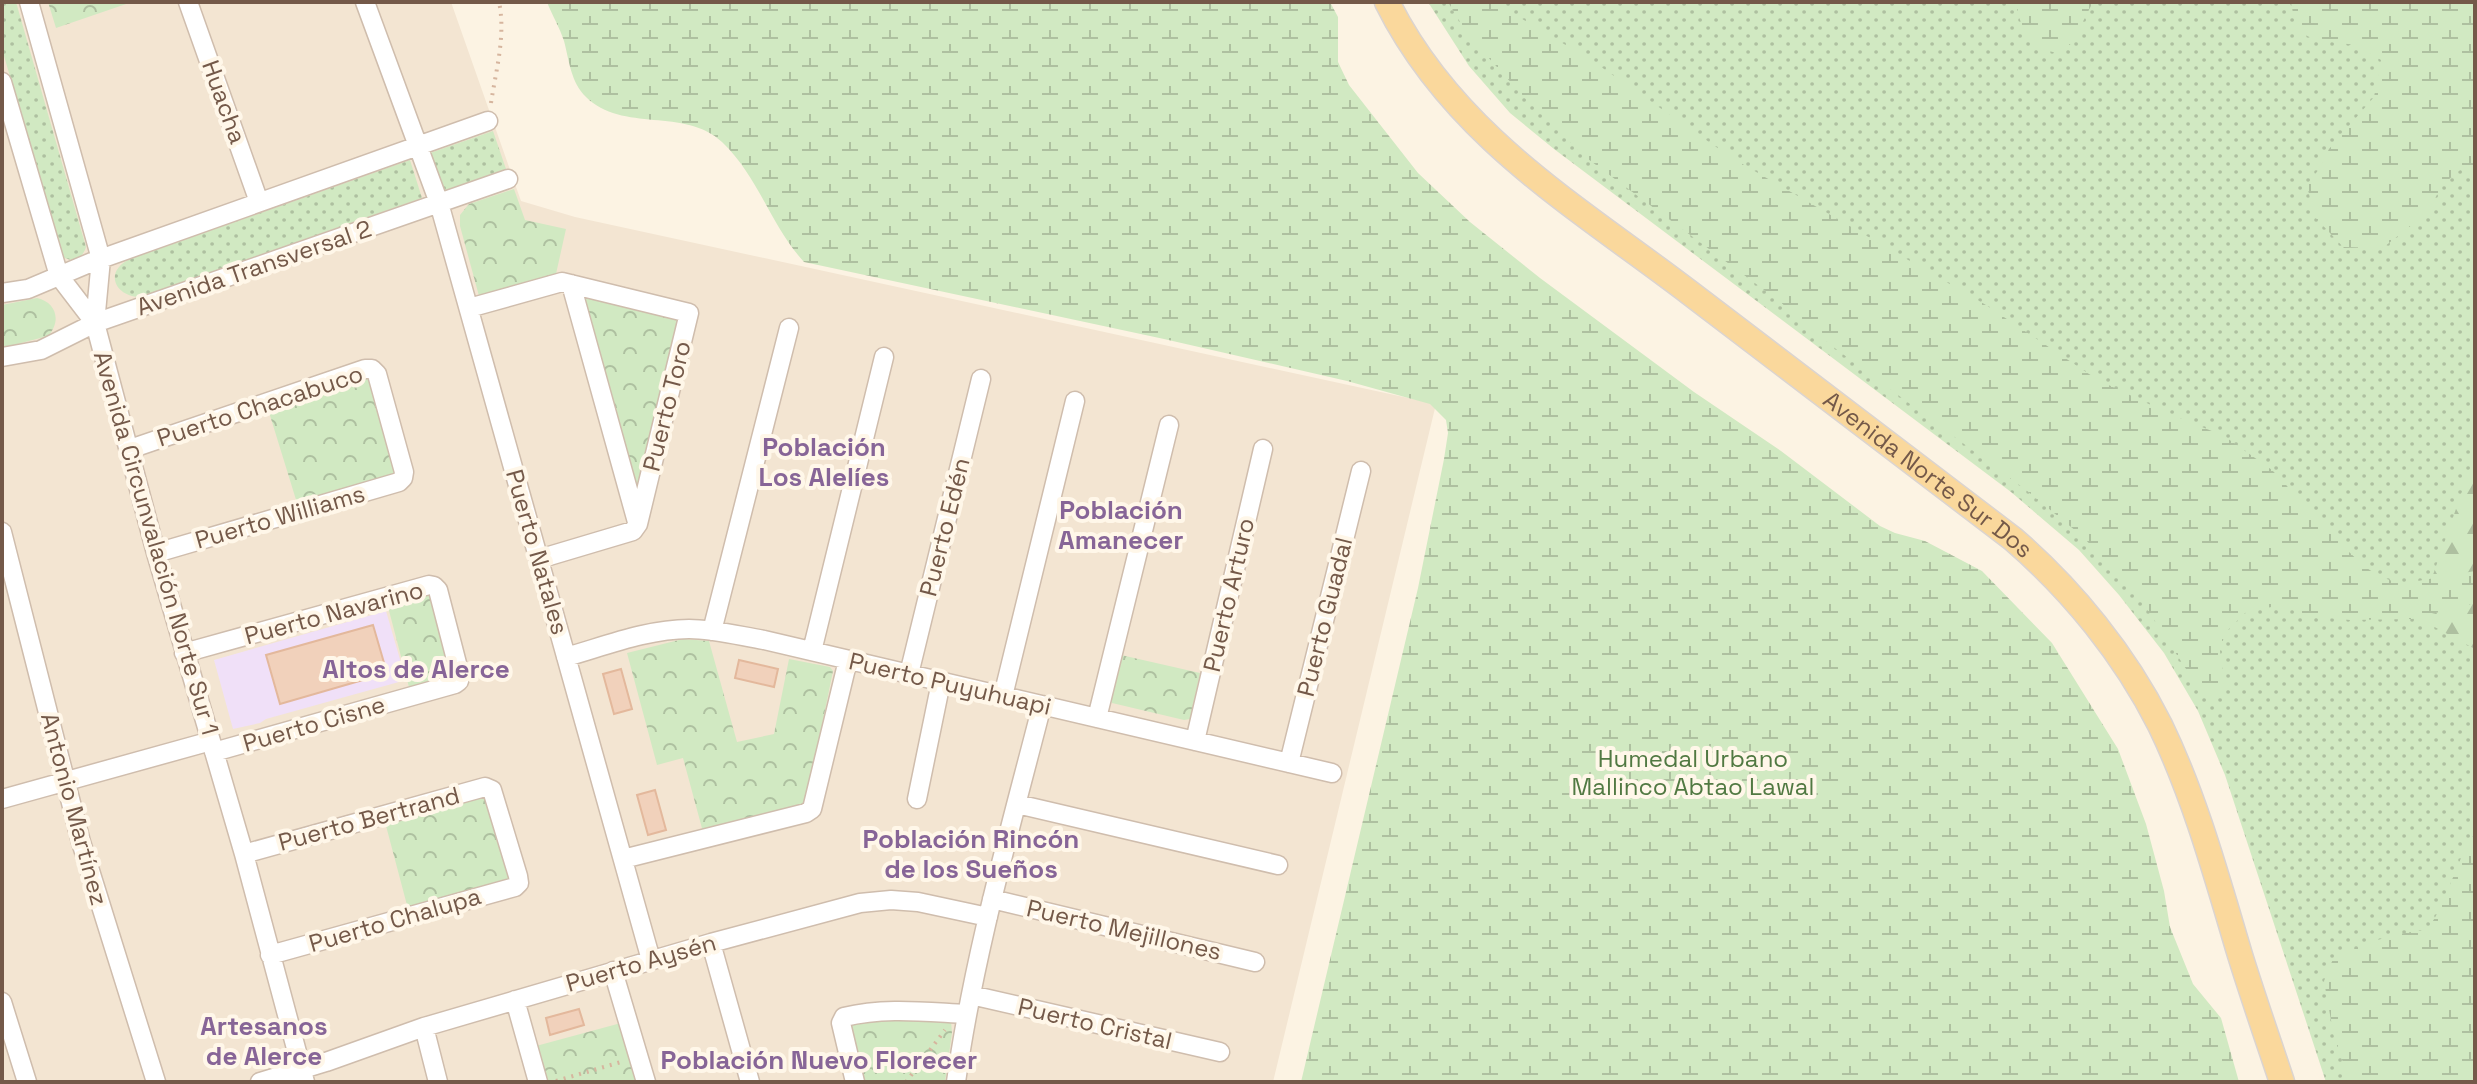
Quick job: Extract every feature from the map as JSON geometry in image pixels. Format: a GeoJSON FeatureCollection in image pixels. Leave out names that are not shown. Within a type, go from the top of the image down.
{"type":"FeatureCollection","features":[{"type":"Feature","properties":{"kind":"main road","name":"Avenida Norte Sur Dos"},"geometry":{"type":"LineString","coordinates":[[1387,2],[1405,34],[1449,97],[1538,182],[2013,539],[2080,606],[2143,694],[2171,749],[2217,878],[2282,1082]]}},
{"type":"Feature","properties":{"kind":"street","name":"Avenida Circunvalación Norte Sur 1"},"geometry":{"type":"LineString","coordinates":[[29,2],[101,259],[95,323],[156,553],[244,854],[303,1076]]}},
{"type":"Feature","properties":{"kind":"street","name":"Huacha"},"geometry":{"type":"LineString","coordinates":[[188,2],[259,202]]}},
{"type":"Feature","properties":{"kind":"street","name":"Puerto Natales"},"geometry":{"type":"LineString","coordinates":[[365,2],[439,203],[651,960]]}},
{"type":"Feature","properties":{"kind":"street"},"geometry":{"type":"LineString","coordinates":[[2,82],[59,276],[95,323]]}},
{"type":"Feature","properties":{"kind":"street"},"geometry":{"type":"LineString","coordinates":[[2,293],[28,289],[101,259],[488,121]]}},
{"type":"Feature","properties":{"kind":"street"},"geometry":{"type":"LineString","coordinates":[[2,151],[21,147]]}},
{"type":"Feature","properties":{"kind":"street","name":"Avenida Transversal 2"},"geometry":{"type":"LineString","coordinates":[[2,357],[41,350],[95,323],[508,179]]}},
{"type":"Feature","properties":{"kind":"street","name":"Puerto Toro"},"geometry":{"type":"LineString","coordinates":[[469,308],[562,282],[686,311],[690,316],[638,524]]}},
{"type":"Feature","properties":{"kind":"street"},"geometry":{"type":"LineString","coordinates":[[539,559],[633,531],[638,524],[571,284]]}},
{"type":"Feature","properties":{"kind":"street"},"geometry":{"type":"LineString","coordinates":[[712,631],[789,328]]}},
{"type":"Feature","properties":{"kind":"street"},"geometry":{"type":"LineString","coordinates":[[812,651],[884,357]]}},
{"type":"Feature","properties":{"kind":"street","name":"Puerto Chacabuco"},"geometry":{"type":"LineString","coordinates":[[130,449],[372,369],[377,374],[403,478]]}},
{"type":"Feature","properties":{"kind":"street","name":"Puerto Edén"},"geometry":{"type":"LineString","coordinates":[[909,674],[981,379]]}},
{"type":"Feature","properties":{"kind":"street"},"geometry":{"type":"LineString","coordinates":[[1003,696],[1075,401]]}},
{"type":"Feature","properties":{"kind":"street"},"geometry":{"type":"LineString","coordinates":[[1097,718],[1169,425]]}},
{"type":"Feature","properties":{"kind":"street","name":"Puerto Arturo"},"geometry":{"type":"LineString","coordinates":[[1195,741],[1263,449]]}},
{"type":"Feature","properties":{"kind":"street","name":"Puerto Guadal"},"geometry":{"type":"LineString","coordinates":[[1289,763],[1361,471]]}},
{"type":"Feature","properties":{"kind":"street","name":"Puerto Williams"},"geometry":{"type":"LineString","coordinates":[[156,553],[399,482],[403,478]]}},
{"type":"Feature","properties":{"kind":"street","name":"Antonio Martínez"},"geometry":{"type":"LineString","coordinates":[[2,532],[91,877],[156,1082]]}},
{"type":"Feature","properties":{"kind":"street","name":"Puerto Navarino"},"geometry":{"type":"LineString","coordinates":[[184,653],[434,586],[438,590],[459,681]]}},
{"type":"Feature","properties":{"kind":"street","name":"Puerto Puyuhuapi"},"geometry":{"type":"LineString","coordinates":[[566,657],[672,630],[712,631],[812,651],[1332,773]]}},
{"type":"Feature","properties":{"kind":"street"},"geometry":{"type":"LineString","coordinates":[[623,859],[812,809],[848,660]]}},
{"type":"Feature","properties":{"kind":"street","name":"Puerto Cisne"},"geometry":{"type":"LineString","coordinates":[[2,799],[459,681]]}},
{"type":"Feature","properties":{"kind":"street"},"geometry":{"type":"LineString","coordinates":[[917,799],[941,682]]}},
{"type":"Feature","properties":{"kind":"street"},"geometry":{"type":"LineString","coordinates":[[956,1082],[966,1008],[1042,705]]}},
{"type":"Feature","properties":{"kind":"street","name":"Puerto Bertrand"},"geometry":{"type":"LineString","coordinates":[[244,854],[485,787],[492,790],[519,883]]}},
{"type":"Feature","properties":{"kind":"street"},"geometry":{"type":"LineString","coordinates":[[1017,804],[1278,865]]}},
{"type":"Feature","properties":{"kind":"street","name":"Puerto Chalupa"},"geometry":{"type":"LineString","coordinates":[[270,955],[515,887],[519,883]]}},
{"type":"Feature","properties":{"kind":"street","name":"Puerto Aysén"},"geometry":{"type":"LineString","coordinates":[[260,1082],[303,1076],[424,1027],[847,906],[876,901],[990,908]]}},
{"type":"Feature","properties":{"kind":"street","name":"Puerto Mejillones"},"geometry":{"type":"LineString","coordinates":[[990,908],[1255,962]]}},
{"type":"Feature","properties":{"kind":"street"},"geometry":{"type":"LineString","coordinates":[[711,943],[750,1082]]}},
{"type":"Feature","properties":{"kind":"street"},"geometry":{"type":"LineString","coordinates":[[613,971],[646,1082]]}},
{"type":"Feature","properties":{"kind":"street"},"geometry":{"type":"LineString","coordinates":[[515,1000],[538,1082]]}},
{"type":"Feature","properties":{"kind":"street"},"geometry":{"type":"LineString","coordinates":[[2,1002],[27,1082]]}},
{"type":"Feature","properties":{"kind":"street","name":"Puerto Cristal"},"geometry":{"type":"LineString","coordinates":[[855,1082],[841,1023],[844,1017],[866,1012],[966,1008],[1220,1052]]}},
{"type":"Feature","properties":{"kind":"street"},"geometry":{"type":"LineString","coordinates":[[424,1027],[438,1082]]}},
{"type":"Feature","properties":{"kind":"path"},"geometry":{"type":"LineString","coordinates":[[488,121],[501,43],[499,2]]}},
{"type":"Feature","properties":{"kind":"path"},"geometry":{"type":"LineString","coordinates":[[906,1082],[942,1033],[966,1008]]}},
{"type":"Feature","properties":{"kind":"path"},"geometry":{"type":"LineString","coordinates":[[551,1082],[639,1058]]}},
{"type":"Feature","properties":{"kind":"shaded area"},"geometry":{"type":"Polygon","coordinates":[[[2,2],[451,2],[521,201],[575,217],[1436,404],[1273,1082],[2,1082],[2,2]]]}},
{"type":"Feature","properties":{"kind":"shaded area"},"geometry":{"type":"Polygon","coordinates":[[[386,611],[406,680],[233,729],[214,660],[386,611]]]}},
{"type":"Feature","properties":{"kind":"green space"},"geometry":{"type":"Polygon","coordinates":[[[2,2],[16,2],[86,247],[77,259],[62,256],[2,49],[2,2]]]}},
{"type":"Feature","properties":{"kind":"green space"},"geometry":{"type":"Polygon","coordinates":[[[48,2],[132,2],[56,28],[48,2]]]}},
{"type":"Feature","properties":{"kind":"green space","name":"Humedal Urbano Mallinco Abtao Lawal"},"geometry":{"type":"Polygon","coordinates":[[[547,2],[1330,2],[1338,17],[1338,62],[1349,85],[1418,173],[1470,222],[1540,278],[1880,526],[1925,541],[1982,571],[2052,643],[2118,749],[2146,824],[2170,927],[2193,984],[2221,1018],[2239,1082],[1301,1082],[1418,588],[1444,459],[1448,433],[1446,420],[1430,404],[1347,381],[804,262],[782,233],[735,155],[722,142],[707,131],[690,125],[617,114],[601,108],[586,97],[574,78],[562,36],[547,2]]]}},
{"type":"Feature","properties":{"kind":"green space"},"geometry":{"type":"Polygon","coordinates":[[[1428,2],[2475,2],[2475,1082],[2326,1082],[2225,775],[2198,711],[2164,653],[2119,595],[2079,550],[2011,492],[1510,113],[1469,66],[1428,2]]]}},
{"type":"Feature","properties":{"kind":"green space"},"geometry":{"type":"Polygon","coordinates":[[[1448,2],[1494,2],[1594,62],[1732,158],[1986,305],[2098,380],[2224,436],[2272,470],[2349,552],[2377,575],[2397,583],[2475,571],[2475,603],[2412,619],[2330,618],[2303,614],[2280,605],[2245,613],[2225,633],[2220,651],[2222,686],[2217,699],[2201,692],[2136,592],[2082,536],[2026,490],[1832,346],[1779,301],[1588,159],[1525,98],[1468,35],[1448,2]]]}},
{"type":"Feature","properties":{"kind":"green space"},"geometry":{"type":"Polygon","coordinates":[[[2016,2],[2093,2],[2072,43],[2058,53],[2040,47],[2028,36],[2016,2]]]}},
{"type":"Feature","properties":{"kind":"green space"},"geometry":{"type":"Polygon","coordinates":[[[2291,2],[2475,2],[2475,166],[2460,170],[2442,185],[2428,212],[2384,247],[2344,248],[2314,216],[2307,185],[2329,149],[2374,97],[2381,60],[2356,45],[2315,40],[2296,30],[2291,2]]]}},
{"type":"Feature","properties":{"kind":"green space"},"geometry":{"type":"Polygon","coordinates":[[[493,131],[506,169],[443,191],[430,153],[493,131]]]}},
{"type":"Feature","properties":{"kind":"green space"},"geometry":{"type":"Polygon","coordinates":[[[410,160],[422,198],[140,297],[124,292],[116,282],[117,270],[130,259],[410,160]]]}},
{"type":"Feature","properties":{"kind":"green space"},"geometry":{"type":"Polygon","coordinates":[[[514,189],[525,220],[566,229],[556,274],[479,296],[460,226],[460,215],[469,204],[514,189]]]}},
{"type":"Feature","properties":{"kind":"green space"},"geometry":{"type":"Polygon","coordinates":[[[585,297],[680,319],[642,482],[636,484],[630,481],[582,303],[585,297]]]}},
{"type":"Feature","properties":{"kind":"green space"},"geometry":{"type":"Polygon","coordinates":[[[37,298],[49,304],[55,313],[55,324],[48,336],[2,348],[2,305],[37,298]]]}},
{"type":"Feature","properties":{"kind":"green space"},"geometry":{"type":"Polygon","coordinates":[[[368,378],[372,381],[397,468],[395,475],[297,503],[268,409],[368,378]]]}},
{"type":"Feature","properties":{"kind":"green space"},"geometry":{"type":"Polygon","coordinates":[[[2475,443],[2475,649],[2418,618],[2473,460],[2475,443]]]}},
{"type":"Feature","properties":{"kind":"green space"},"geometry":{"type":"Polygon","coordinates":[[[427,593],[432,595],[452,676],[410,691],[387,603],[427,593]]]}},
{"type":"Feature","properties":{"kind":"green space"},"geometry":{"type":"Polygon","coordinates":[[[683,639],[709,641],[737,742],[774,734],[789,659],[830,667],[833,671],[806,804],[703,832],[683,758],[657,765],[627,653],[683,639]]]}},
{"type":"Feature","properties":{"kind":"green space"},"geometry":{"type":"Polygon","coordinates":[[[1121,655],[1200,673],[1190,719],[1112,703],[1110,698],[1121,655]]]}},
{"type":"Feature","properties":{"kind":"green space"},"geometry":{"type":"Polygon","coordinates":[[[486,795],[510,878],[505,883],[408,909],[385,822],[486,795]]]}},
{"type":"Feature","properties":{"kind":"green space"},"geometry":{"type":"Polygon","coordinates":[[[2475,833],[2475,1082],[2350,1082],[2334,1037],[2324,981],[2333,959],[2378,940],[2427,930],[2475,833]]]}},
{"type":"Feature","properties":{"kind":"green space"},"geometry":{"type":"Polygon","coordinates":[[[859,1018],[951,1021],[945,1082],[860,1082],[850,1022],[859,1018]]]}},
{"type":"Feature","properties":{"kind":"green space"},"geometry":{"type":"Polygon","coordinates":[[[621,1023],[638,1082],[546,1082],[536,1046],[621,1023]]]}},
{"type":"Feature","properties":{"kind":"building"},"geometry":{"type":"Polygon","coordinates":[[[373,625],[387,673],[280,704],[266,655],[373,625]]]}},
{"type":"Feature","properties":{"kind":"building"},"geometry":{"type":"Polygon","coordinates":[[[739,660],[778,669],[774,687],[735,678],[739,660]]]}},
{"type":"Feature","properties":{"kind":"building"},"geometry":{"type":"Polygon","coordinates":[[[621,669],[632,709],[614,714],[603,674],[621,669]]]}},
{"type":"Feature","properties":{"kind":"building"},"geometry":{"type":"Polygon","coordinates":[[[655,790],[666,830],[648,835],[637,795],[655,790]]]}},
{"type":"Feature","properties":{"kind":"building"},"geometry":{"type":"Polygon","coordinates":[[[579,1009],[584,1025],[550,1035],[546,1018],[579,1009]]]}},
{"type":"Feature","properties":{"kind":"district","name":"Población Los Alelíes"},"geometry":{"type":"Point","coordinates":[824,462]}},
{"type":"Feature","properties":{"kind":"district","name":"Población Amanecer"},"geometry":{"type":"Point","coordinates":[1121,525]}},
{"type":"Feature","properties":{"kind":"district","name":"Altos de Alerce"},"geometry":{"type":"Point","coordinates":[416,669]}},
{"type":"Feature","properties":{"kind":"district","name":"Población Rincón de los Sueños"},"geometry":{"type":"Point","coordinates":[971,854]}},
{"type":"Feature","properties":{"kind":"district","name":"Artesanos de Alerce"},"geometry":{"type":"Point","coordinates":[264,1041]}},
{"type":"Feature","properties":{"kind":"district","name":"Población Nuevo Florecer"},"geometry":{"type":"Point","coordinates":[819,1060]}}]}
